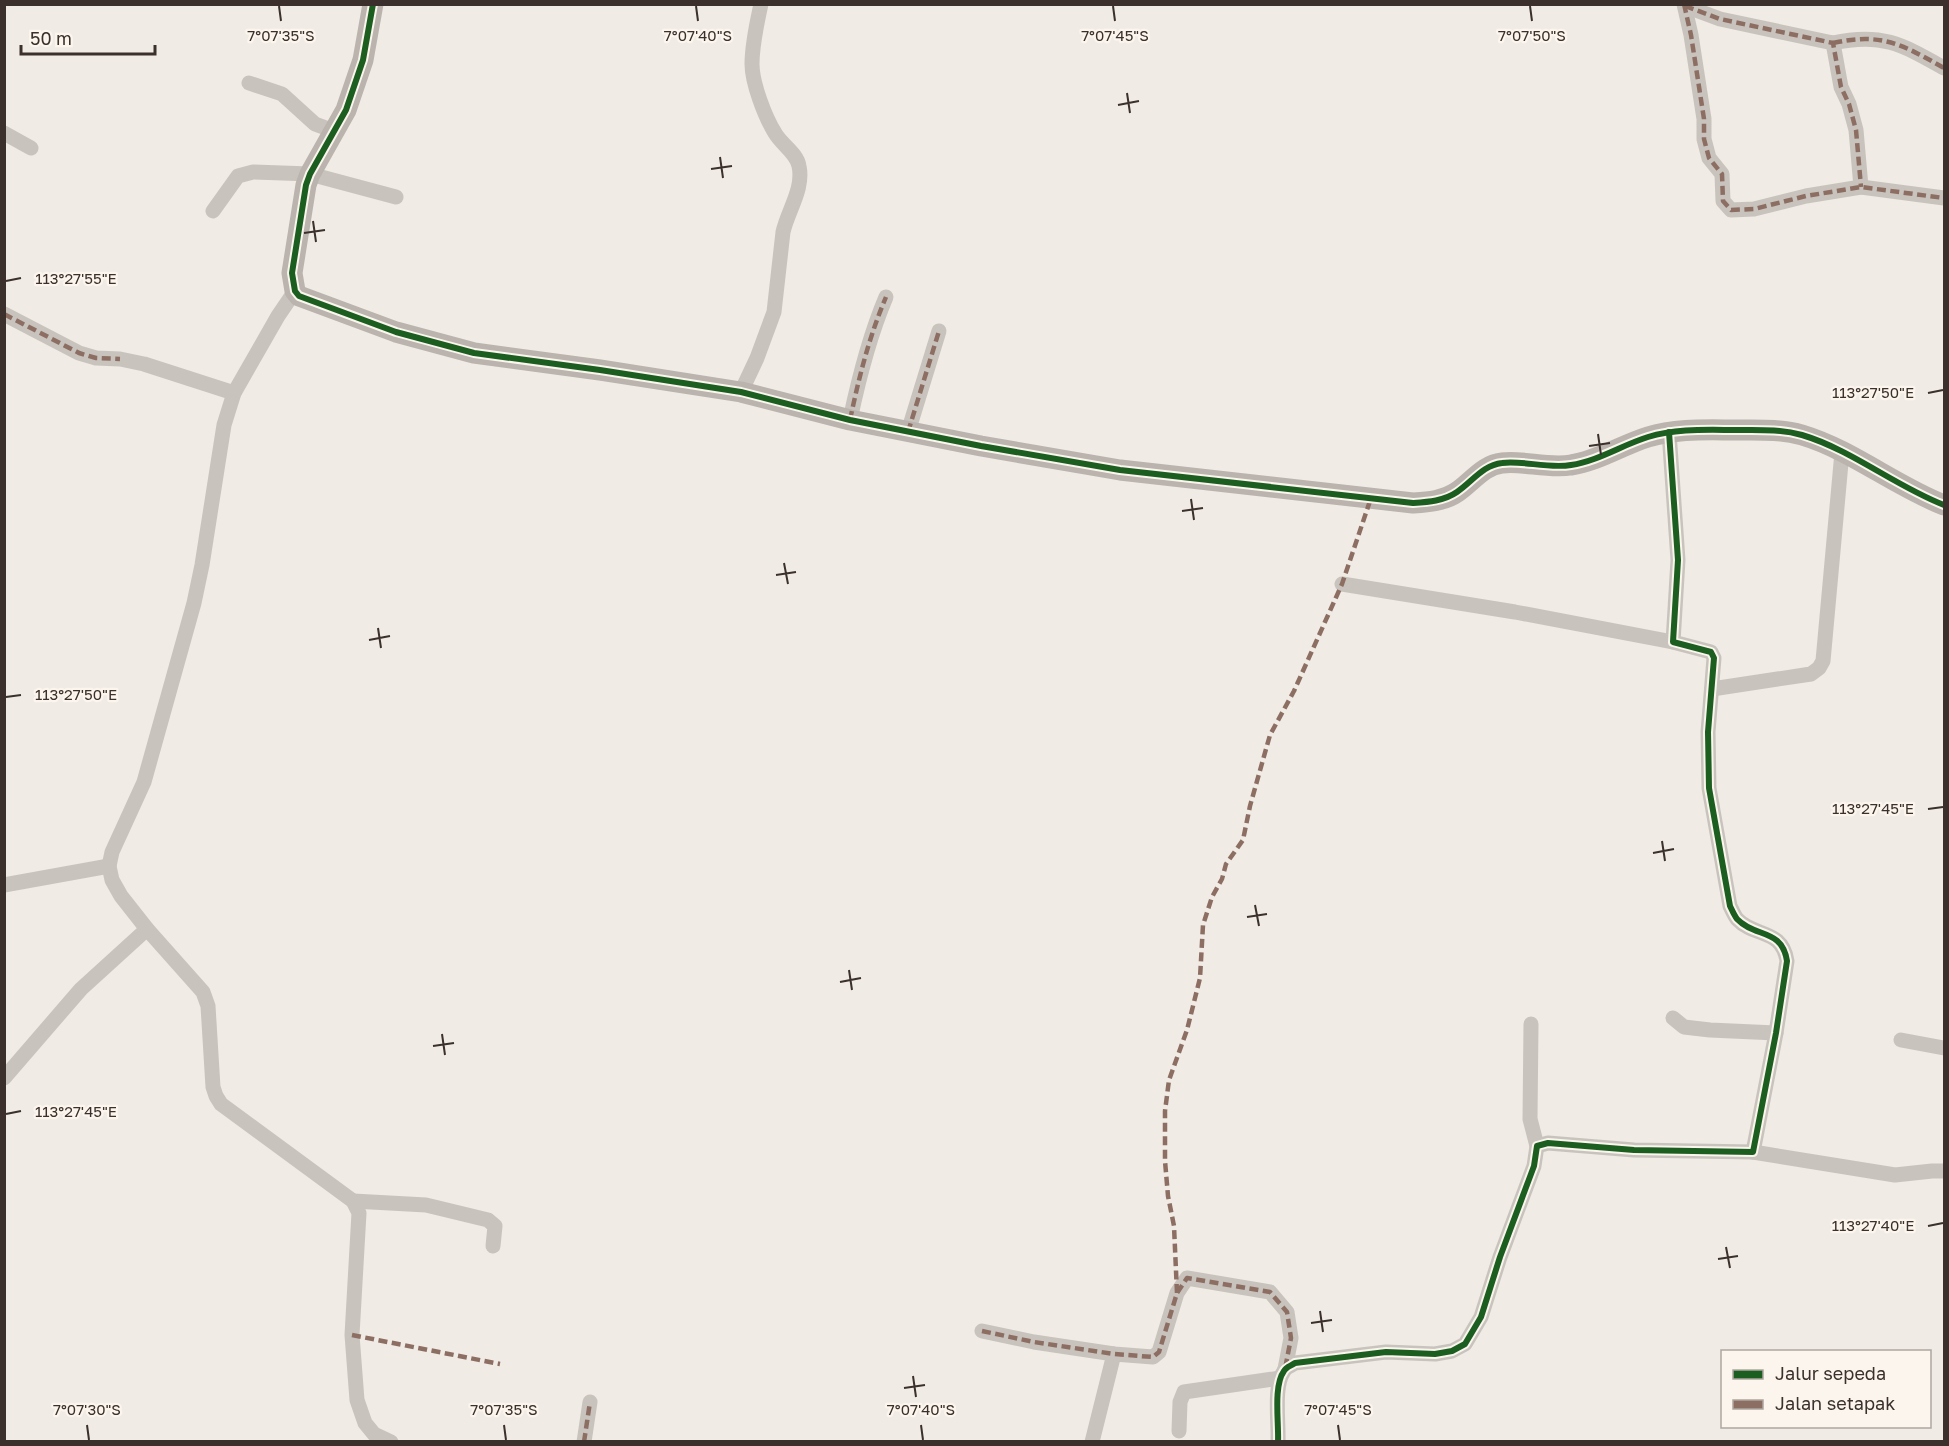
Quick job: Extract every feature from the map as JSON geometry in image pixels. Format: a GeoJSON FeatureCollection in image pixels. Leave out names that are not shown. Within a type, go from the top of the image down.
{"type":"FeatureCollection","features":[{"type":"Feature","properties":{"kind":"street"},"geometry":{"type":"LineString","coordinates":[[373,4],[363,60],[346,110],[310,174],[304,194],[292,273],[295,291],[307,300],[396,332],[474,353],[600,369],[741,392],[850,420],[908,432],[1120,470],[1413,503],[1431,502],[1456,493],[1477,475],[1492,466],[1503,463],[1571,465],[1669,432],[1771,430],[1798,434],[1821,441],[1921,496],[1944,505]]}},
{"type":"Feature","properties":{"kind":"street"},"geometry":{"type":"LineString","coordinates":[[741,392],[757,358],[774,312],[783,232],[795,199],[800,174],[798,162],[775,133],[755,83],[752,64],[761,4]]}},
{"type":"Feature","properties":{"kind":"street"},"geometry":{"type":"LineString","coordinates":[[1684,5],[1720,19],[1833,43],[1860,39],[1884,39],[1901,45],[1944,68]]}},
{"type":"Feature","properties":{"kind":"street"},"geometry":{"type":"LineString","coordinates":[[1684,5],[1704,119],[1704,139],[1709,158],[1722,174],[1723,201],[1727,208],[1731,210],[1754,209],[1806,196],[1861,187],[1944,198]]}},
{"type":"Feature","properties":{"kind":"street"},"geometry":{"type":"LineString","coordinates":[[1833,43],[1841,87],[1856,130],[1861,187]]}},
{"type":"Feature","properties":{"kind":"street"},"geometry":{"type":"LineString","coordinates":[[249,83],[282,94],[315,124],[334,131]]}},
{"type":"Feature","properties":{"kind":"street"},"geometry":{"type":"LineString","coordinates":[[4,133],[31,148]]}},
{"type":"Feature","properties":{"kind":"street"},"geometry":{"type":"LineString","coordinates":[[213,211],[238,176],[253,172],[310,174],[396,197]]}},
{"type":"Feature","properties":{"kind":"street"},"geometry":{"type":"LineString","coordinates":[[295,291],[234,393],[224,425],[194,603],[144,782],[112,852],[109,866],[112,880],[121,896],[203,992],[208,1006],[213,1087],[221,1104],[353,1200],[359,1213],[352,1335],[357,1400],[364,1423],[374,1434],[391,1442]]}},
{"type":"Feature","properties":{"kind":"street"},"geometry":{"type":"LineString","coordinates":[[850,420],[860,369],[872,330],[886,297]]}},
{"type":"Feature","properties":{"kind":"street"},"geometry":{"type":"LineString","coordinates":[[4,314],[79,353],[96,358],[120,359],[144,364],[234,393]]}},
{"type":"Feature","properties":{"kind":"street"},"geometry":{"type":"LineString","coordinates":[[908,432],[939,331]]}},
{"type":"Feature","properties":{"kind":"street"},"geometry":{"type":"LineString","coordinates":[[1669,432],[1678,560],[1673,642]]}},
{"type":"Feature","properties":{"kind":"street"},"geometry":{"type":"LineString","coordinates":[[1712,689],[1811,674],[1819,668],[1823,661],[1842,452]]}},
{"type":"Feature","properties":{"kind":"street"},"geometry":{"type":"LineString","coordinates":[[1342,584],[1525,614],[1673,642],[1711,652],[1714,665],[1708,732],[1709,788],[1730,906],[1740,922],[1777,939],[1786,952],[1787,962],[1753,1152]]}},
{"type":"Feature","properties":{"kind":"street"},"geometry":{"type":"LineString","coordinates":[[4,885],[109,866]]}},
{"type":"Feature","properties":{"kind":"street"},"geometry":{"type":"LineString","coordinates":[[4,1078],[81,989],[147,929]]}},
{"type":"Feature","properties":{"kind":"street"},"geometry":{"type":"LineString","coordinates":[[1673,1018],[1684,1027],[1776,1033]]}},
{"type":"Feature","properties":{"kind":"street"},"geometry":{"type":"LineString","coordinates":[[1179,1431],[1180,1402],[1184,1392],[1283,1373],[1306,1361],[1386,1352],[1436,1354],[1452,1351],[1465,1344],[1481,1317],[1500,1257],[1534,1166],[1537,1146],[1530,1119],[1531,1024]]}},
{"type":"Feature","properties":{"kind":"street"},"geometry":{"type":"LineString","coordinates":[[1901,1040],[1944,1048]]}},
{"type":"Feature","properties":{"kind":"street"},"geometry":{"type":"LineString","coordinates":[[1537,1146],[1548,1143],[1634,1150],[1753,1152],[1895,1175],[1944,1171]]}},
{"type":"Feature","properties":{"kind":"street"},"geometry":{"type":"LineString","coordinates":[[353,1200],[426,1205],[488,1220],[495,1226],[494,1246]]}},
{"type":"Feature","properties":{"kind":"street"},"geometry":{"type":"LineString","coordinates":[[981,1331],[1034,1342],[1114,1354],[1156,1356],[1162,1344],[1177,1293],[1187,1278],[1270,1292],[1287,1312],[1291,1338],[1278,1389],[1278,1442]]}},
{"type":"Feature","properties":{"kind":"street"},"geometry":{"type":"LineString","coordinates":[[1092,1442],[1114,1354]]}},
{"type":"Feature","properties":{"kind":"street"},"geometry":{"type":"LineString","coordinates":[[584,1442],[590,1402]]}},
{"type":"Feature","properties":{"kind":"marked path"},"geometry":{"type":"LineString","coordinates":[[1684,4],[1704,119],[1704,139],[1709,158],[1722,174],[1723,201],[1731,210],[1754,209],[1806,196],[1861,187],[1944,198]]}},
{"type":"Feature","properties":{"kind":"marked path"},"geometry":{"type":"LineString","coordinates":[[1685,6],[1720,19],[1833,43],[1841,87],[1849,104],[1856,130],[1861,187]]}},
{"type":"Feature","properties":{"kind":"marked path"},"geometry":{"type":"LineString","coordinates":[[1833,43],[1865,39],[1879,40],[1904,47],[1944,68]]}},
{"type":"Feature","properties":{"kind":"marked path"},"geometry":{"type":"LineString","coordinates":[[850,420],[865,357],[886,297]]}},
{"type":"Feature","properties":{"kind":"marked path"},"geometry":{"type":"LineString","coordinates":[[4,314],[79,353],[96,358],[120,359]]}},
{"type":"Feature","properties":{"kind":"marked path"},"geometry":{"type":"LineString","coordinates":[[908,432],[939,331]]}},
{"type":"Feature","properties":{"kind":"marked path"},"geometry":{"type":"LineString","coordinates":[[1177,1293],[1174,1226],[1168,1196],[1165,1161],[1165,1111],[1169,1080],[1187,1030],[1200,978],[1203,925],[1226,864],[1243,840],[1270,735],[1294,691],[1342,584],[1371,498]]}},
{"type":"Feature","properties":{"kind":"marked path"},"geometry":{"type":"LineString","coordinates":[[982,1331],[1034,1342],[1114,1354],[1153,1357],[1159,1352],[1177,1293],[1187,1278],[1270,1292],[1287,1312],[1291,1338],[1285,1369]]}},
{"type":"Feature","properties":{"kind":"marked path"},"geometry":{"type":"LineString","coordinates":[[352,1335],[500,1364]]}},
{"type":"Feature","properties":{"kind":"marked path"},"geometry":{"type":"LineString","coordinates":[[584,1442],[590,1402]]}},
{"type":"Feature","properties":{"kind":"cycle path"},"geometry":{"type":"LineString","coordinates":[[373,4],[363,60],[346,110],[306,185],[292,273],[295,291],[299,296],[396,332],[474,353],[741,392],[850,420],[1120,470],[1413,503],[1452,495],[1483,470],[1495,464],[1510,462],[1553,466],[1571,465],[1591,460],[1638,440],[1659,434],[1693,430],[1754,430],[1794,433],[1820,442],[1944,505]]}},
{"type":"Feature","properties":{"kind":"cycle path"},"geometry":{"type":"LineString","coordinates":[[1278,1442],[1279,1386],[1285,1370],[1295,1363],[1386,1352],[1435,1354],[1452,1351],[1465,1344],[1481,1317],[1500,1257],[1534,1166],[1537,1146],[1548,1143],[1634,1150],[1753,1152],[1787,961],[1780,943],[1744,925],[1737,919],[1730,906],[1709,788],[1708,732],[1714,658],[1711,652],[1673,642],[1678,560],[1669,432]]}}]}
